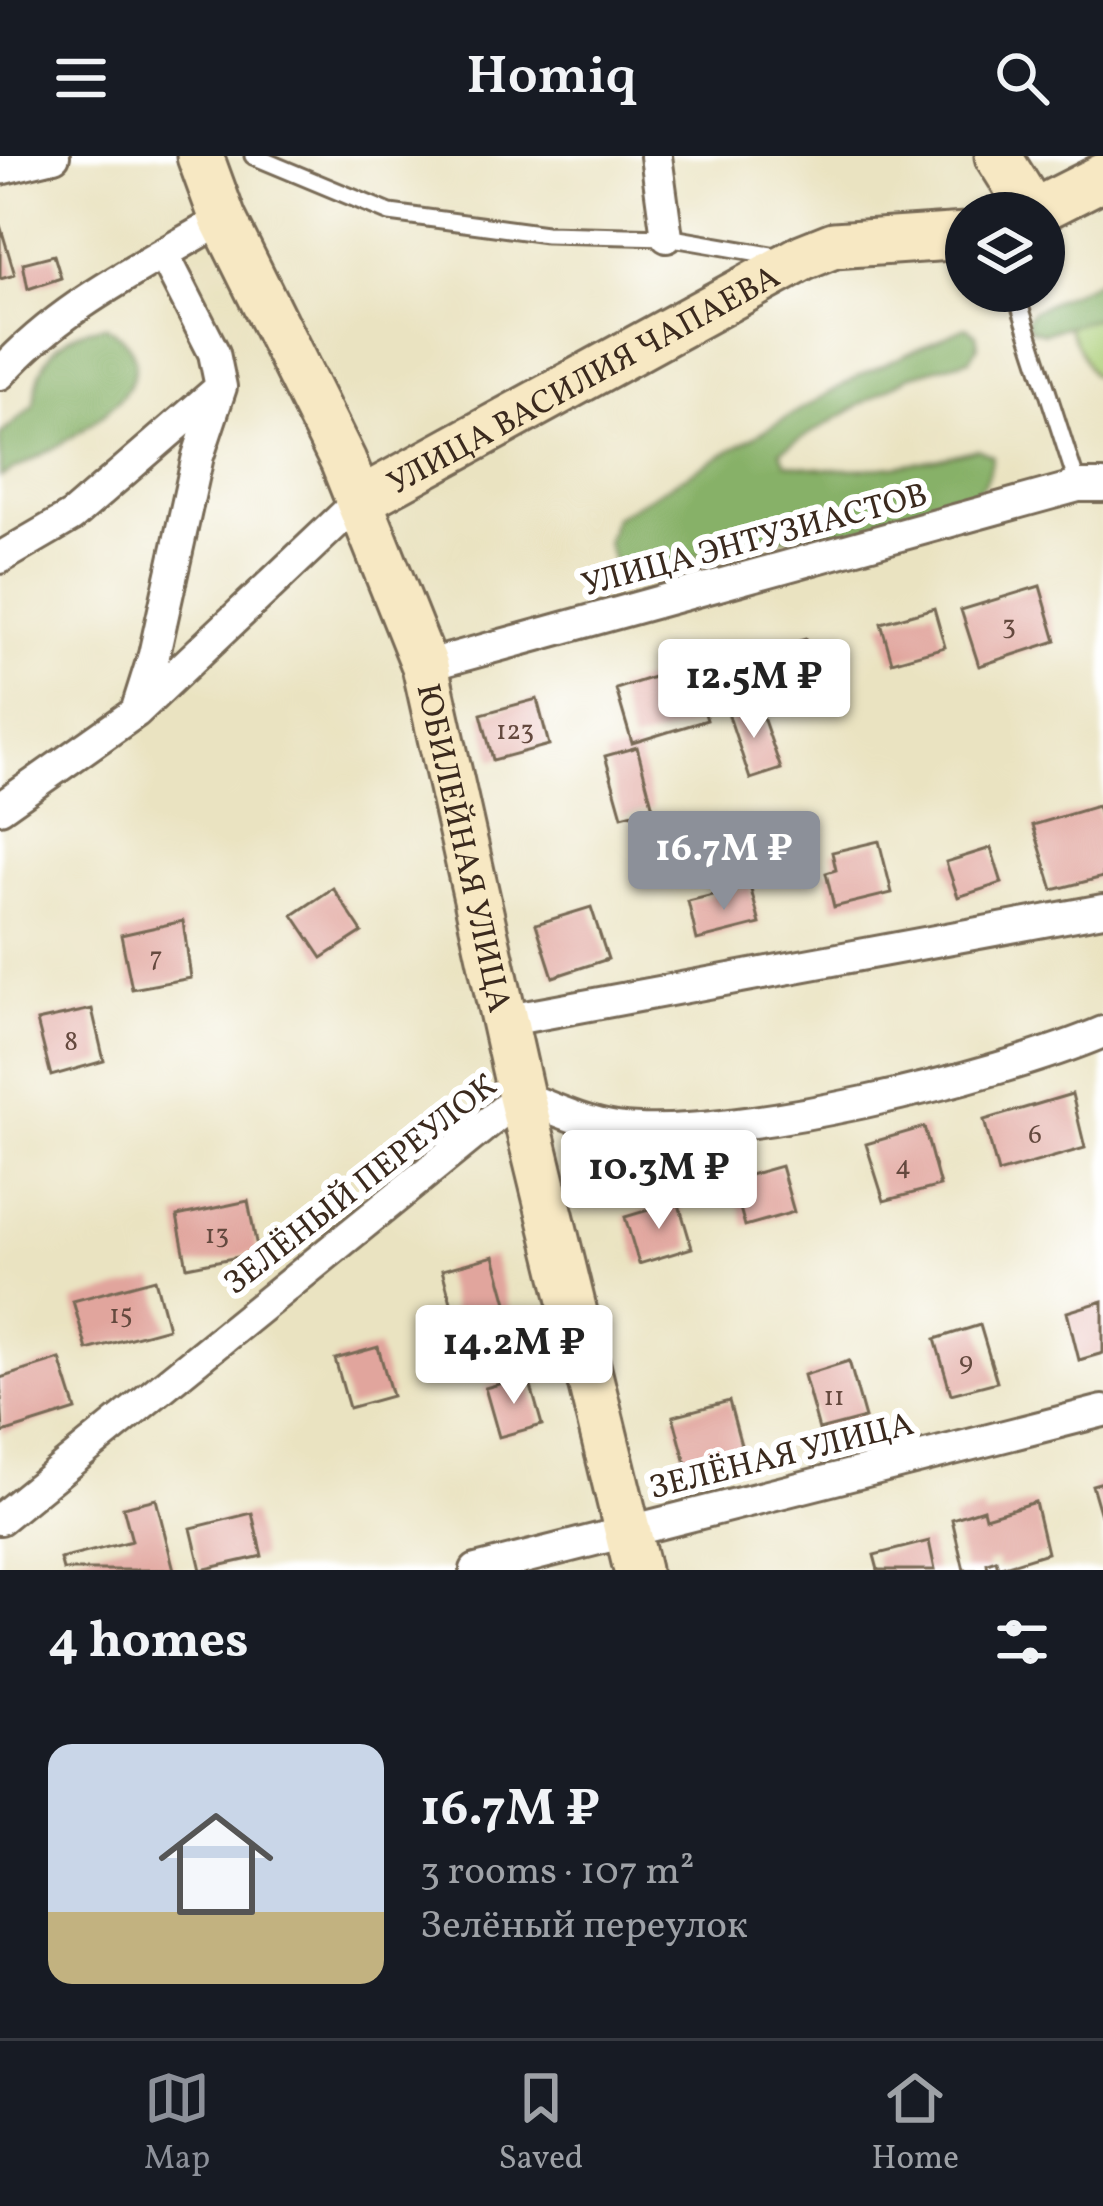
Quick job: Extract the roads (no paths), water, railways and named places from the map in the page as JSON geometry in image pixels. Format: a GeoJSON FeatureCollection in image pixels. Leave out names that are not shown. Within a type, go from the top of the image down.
{"type":"FeatureCollection","features":[{"type":"Feature","properties":{"kind":"street"},"geometry":{"type":"LineString","coordinates":[[0,169],[54,156]]}},
{"type":"Feature","properties":{"kind":"street","name":"ЮБИЛЕЙНАЯ УЛИЦА"},"geometry":{"type":"LineString","coordinates":[[200,156],[223,220],[359,501],[425,666],[520,1096],[632,1550]]}},
{"type":"Feature","properties":{"kind":"street"},"geometry":{"type":"LineString","coordinates":[[656,156],[667,237]]}},
{"type":"Feature","properties":{"kind":"street"},"geometry":{"type":"LineString","coordinates":[[998,156],[1020,192]]}},
{"type":"Feature","properties":{"kind":"street"},"geometry":{"type":"LineString","coordinates":[[1065,197],[1103,178]]}},
{"type":"Feature","properties":{"kind":"street"},"geometry":{"type":"LineString","coordinates":[[0,374],[32,338],[66,312],[223,220]]}},
{"type":"Feature","properties":{"kind":"street","name":"УЛИЦА ВАСИЛИЯ ЧАПАЕВА"},"geometry":{"type":"LineString","coordinates":[[359,501],[804,257],[834,245],[945,237]]}},
{"type":"Feature","properties":{"kind":"street"},"geometry":{"type":"LineString","coordinates":[[136,712],[154,655],[198,455],[220,387],[214,353],[164,255]]}},
{"type":"Feature","properties":{"kind":"street"},"geometry":{"type":"LineString","coordinates":[[0,558],[72,516],[220,387]]}},
{"type":"Feature","properties":{"kind":"street","name":"УЛИЦА ЭНТУЗИАСТОВ"},"geometry":{"type":"LineString","coordinates":[[425,666],[1091,486]]}},
{"type":"Feature","properties":{"kind":"street"},"geometry":{"type":"LineString","coordinates":[[0,808],[136,712],[359,501]]}},
{"type":"Feature","properties":{"kind":"street"},"geometry":{"type":"LineString","coordinates":[[503,1021],[1103,910]]}},
{"type":"Feature","properties":{"kind":"street","name":"ЗЕЛЁНЫЙ ПЕРЕУЛОК"},"geometry":{"type":"LineString","coordinates":[[0,1519],[520,1096],[617,1128],[754,1120],[994,1068],[1103,1032]]}},
{"type":"Feature","properties":{"kind":"street","name":"ЗЕЛЁНАЯ УЛИЦА"},"geometry":{"type":"LineString","coordinates":[[476,1570],[632,1550],[1103,1411]]}},
{"type":"Feature","properties":{"kind":"lane","name":"УЛИЦА ВАСИЛИЯ ЧАПАЕВА"},"geometry":{"type":"LineString","coordinates":[[253,156],[390,213],[546,234],[667,237],[804,257]]}},
{"type":"Feature","properties":{"kind":"lane"},"geometry":{"type":"LineString","coordinates":[[1024,312],[1091,486]]}}]}
